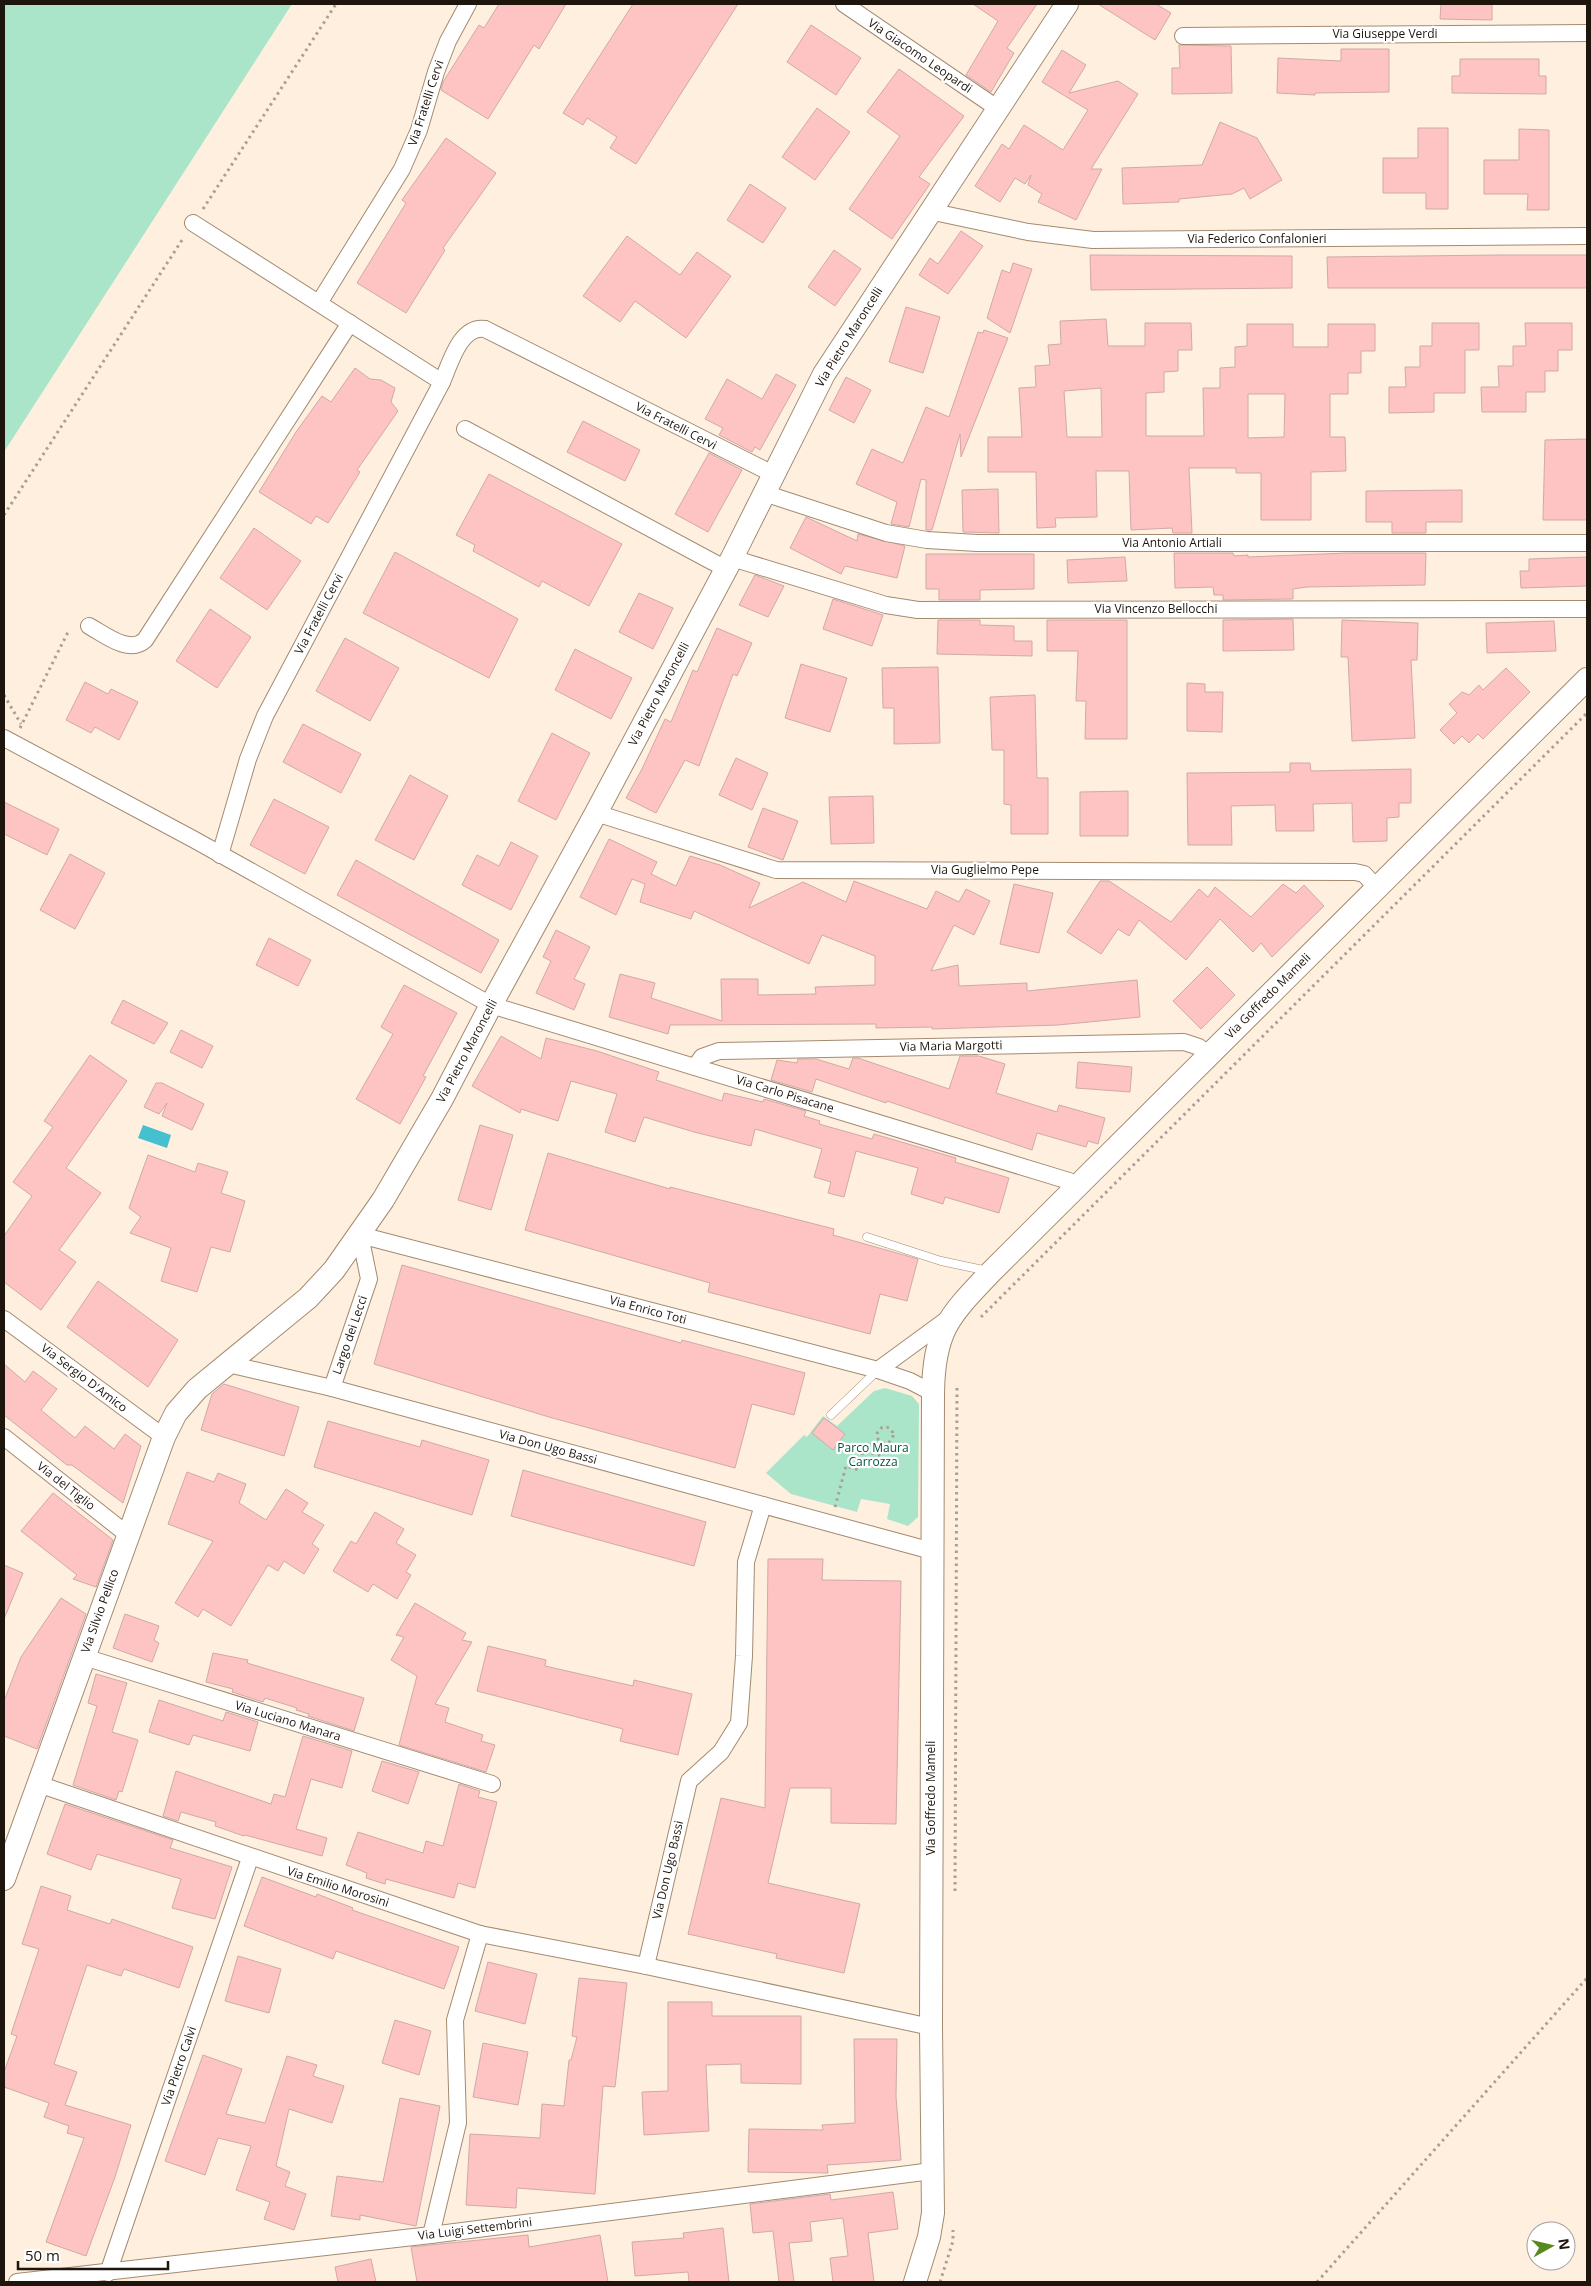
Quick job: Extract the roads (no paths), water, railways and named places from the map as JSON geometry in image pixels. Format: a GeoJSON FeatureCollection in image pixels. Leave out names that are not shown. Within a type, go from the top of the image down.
{"type":"FeatureCollection","features":[{"type":"Feature","properties":{"kind":"street","name":"Via Fratelli Cervi"},"geometry":{"type":"LineString","coordinates":[[319,303],[402,169],[419,130],[436,72],[448,41],[468,4]]}},
{"type":"Feature","properties":{"kind":"street","name":"Via Giacomo Leopardi"},"geometry":{"type":"LineString","coordinates":[[844,4],[997,108]]}},
{"type":"Feature","properties":{"kind":"street","name":"Via Pietro Maroncelli"},"geometry":{"type":"LineString","coordinates":[[228,1364],[308,1298],[334,1270],[360,1235],[442,1099],[729,564],[824,374],[929,211],[1067,4]]}},
{"type":"Feature","properties":{"kind":"street","name":"Via Giuseppe Verdi"},"geometry":{"type":"LineString","coordinates":[[1184,36],[1587,33]]}},
{"type":"Feature","properties":{"kind":"street","name":"Via Federico Confalonieri"},"geometry":{"type":"LineString","coordinates":[[929,211],[1028,232],[1093,240],[1587,236]]}},
{"type":"Feature","properties":{"kind":"street"},"geometry":{"type":"LineString","coordinates":[[193,223],[442,382]]}},
{"type":"Feature","properties":{"kind":"street"},"geometry":{"type":"LineString","coordinates":[[89,626],[126,645],[138,645],[145,640],[350,323]]}},
{"type":"Feature","properties":{"kind":"street","name":"Via Fratelli Cervi"},"geometry":{"type":"LineString","coordinates":[[220,855],[248,759],[265,716],[466,335],[473,329],[485,329],[769,484]]}},
{"type":"Feature","properties":{"kind":"street","name":"Via Vincenzo Bellocchi"},"geometry":{"type":"LineString","coordinates":[[465,429],[729,564],[886,605],[918,610],[1587,609]]}},
{"type":"Feature","properties":{"kind":"street","name":"Via Antonio Artiali"},"geometry":{"type":"LineString","coordinates":[[769,484],[886,533],[927,540],[977,543],[1587,543]]}},
{"type":"Feature","properties":{"kind":"street","name":"Via Goffredo Mameli"},"geometry":{"type":"LineString","coordinates":[[915,2282],[929,2237],[933,2213],[930,2027],[932,1551],[933,1393],[937,1346],[953,1316],[991,1272],[1587,680]]}},
{"type":"Feature","properties":{"kind":"street"},"geometry":{"type":"LineString","coordinates":[[8,740],[491,1005]]}},
{"type":"Feature","properties":{"kind":"street","name":"Via Guglielmo Pepe"},"geometry":{"type":"LineString","coordinates":[[596,812],[776,870],[1339,872],[1364,874],[1377,888]]}},
{"type":"Feature","properties":{"kind":"street","name":"Via Carlo Pisacane"},"geometry":{"type":"LineString","coordinates":[[491,1005],[1069,1181],[1076,1188]]}},
{"type":"Feature","properties":{"kind":"street","name":"Via Maria Margotti"},"geometry":{"type":"LineString","coordinates":[[695,1067],[702,1057],[712,1052],[749,1050],[1184,1042],[1199,1047],[1208,1056]]}},
{"type":"Feature","properties":{"kind":"street","name":"Via Enrico Toti"},"geometry":{"type":"LineString","coordinates":[[360,1235],[878,1370],[910,1381],[933,1393]]}},
{"type":"Feature","properties":{"kind":"street","name":"Largo dei Lecci"},"geometry":{"type":"LineString","coordinates":[[228,1364],[332,1388],[369,1279],[360,1235]]}},
{"type":"Feature","properties":{"kind":"street","name":"Via Goffredo Mameli"},"geometry":{"type":"LineString","coordinates":[[878,1370],[953,1316]]}},
{"type":"Feature","properties":{"kind":"street","name":"Via Sergio D'Amico"},"geometry":{"type":"LineString","coordinates":[[4,1318],[164,1437]]}},
{"type":"Feature","properties":{"kind":"street","name":"Via Silvio Pellico"},"geometry":{"type":"LineString","coordinates":[[4,1878],[164,1437],[173,1418],[188,1398],[228,1364]]}},
{"type":"Feature","properties":{"kind":"street","name":"Via Don Ugo Bassi"},"geometry":{"type":"LineString","coordinates":[[332,1388],[932,1551]]}},
{"type":"Feature","properties":{"kind":"street","name":"Via del Tiglio"},"geometry":{"type":"LineString","coordinates":[[4,1438],[128,1534]]}},
{"type":"Feature","properties":{"kind":"street","name":"Via Don Ugo Bassi"},"geometry":{"type":"LineString","coordinates":[[646,1966],[690,1782],[721,1752],[739,1723],[744,1656],[746,1562],[763,1505]]}},
{"type":"Feature","properties":{"kind":"street","name":"Via Luciano Manara"},"geometry":{"type":"LineString","coordinates":[[84,1658],[492,1784]]}},
{"type":"Feature","properties":{"kind":"street","name":"Via Emilio Morosini"},"geometry":{"type":"LineString","coordinates":[[38,1784],[250,1858],[480,1934],[646,1966]]}},
{"type":"Feature","properties":{"kind":"street","name":"Via Pietro Calvi"},"geometry":{"type":"LineString","coordinates":[[108,2273],[250,1858]]}},
{"type":"Feature","properties":{"kind":"street"},"geometry":{"type":"LineString","coordinates":[[431,2235],[458,2123],[456,2020],[480,1934]]}},
{"type":"Feature","properties":{"kind":"street"},"geometry":{"type":"LineString","coordinates":[[646,1966],[930,2027]]}},
{"type":"Feature","properties":{"kind":"street","name":"Via Luigi Settembrini"},"geometry":{"type":"LineString","coordinates":[[18,2282],[431,2235],[932,2171]]}},
{"type":"Feature","properties":{"kind":"lane"},"geometry":{"type":"LineString","coordinates":[[867,1237],[941,1261],[991,1272]]}},
{"type":"Feature","properties":{"kind":"lane"},"geometry":{"type":"LineString","coordinates":[[831,1415],[878,1370]]}},
{"type":"Feature","properties":{"kind":"water"},"geometry":{"type":"Polygon","coordinates":[[[143,1125],[171,1135],[167,1148],[138,1138],[143,1125]]]}},
{"type":"Feature","properties":{"kind":"park label","name":"Parco Maura Carrozza"},"geometry":{"type":"Point","coordinates":[873,1455]}}]}
